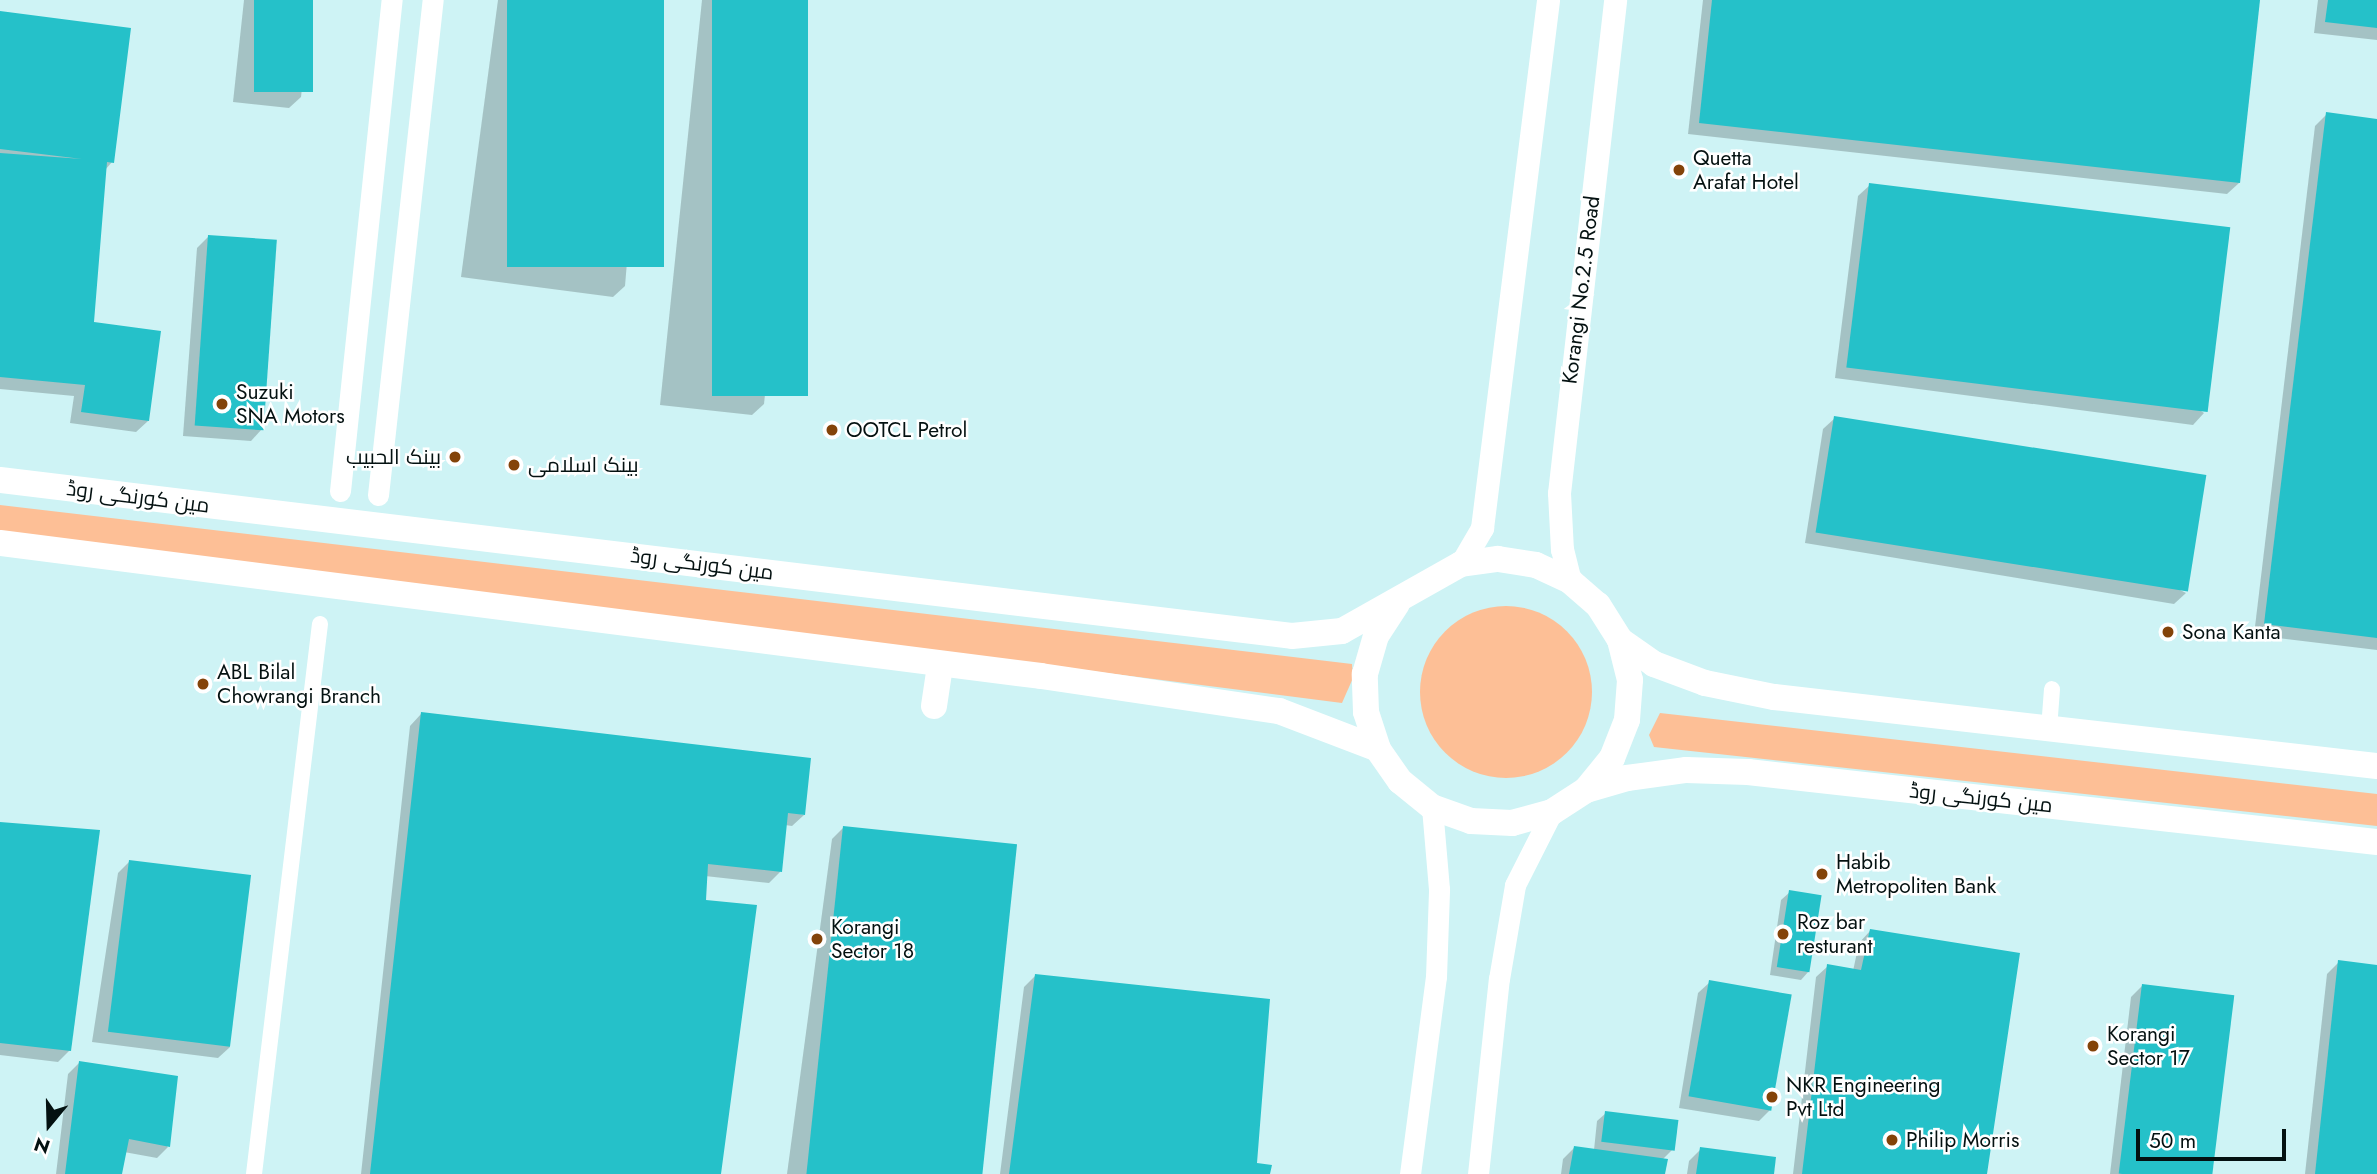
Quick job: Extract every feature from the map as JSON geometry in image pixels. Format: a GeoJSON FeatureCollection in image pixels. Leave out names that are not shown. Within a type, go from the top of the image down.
{"type":"FeatureCollection","features":[{"type":"Feature","properties":{"kind":"main road"},"geometry":{"type":"LineString","coordinates":[[1461,564],[1482,528],[1548,0]]}},
{"type":"Feature","properties":{"kind":"main road","name":"Korangi No.2.5 Road"},"geometry":{"type":"LineString","coordinates":[[1570,580],[1562,550],[1559,493],[1615,0]]}},
{"type":"Feature","properties":{"kind":"main road","name":"مین کورنگی روڈ"},"geometry":{"type":"LineString","coordinates":[[0,480],[1239,632],[1292,636],[1342,631],[1397,604],[1461,564]]}},
{"type":"Feature","properties":{"kind":"main road"},"geometry":{"type":"LineString","coordinates":[[0,543],[1279,711],[1378,749]]}},
{"type":"Feature","properties":{"kind":"main road"},"geometry":{"type":"LineString","coordinates":[[1397,604],[1376,636],[1365,674],[1366,712],[1378,749],[1400,781],[1432,807],[1485,822],[1512,823],[1552,812],[1586,790],[1612,758],[1627,720],[1630,680],[1620,640],[1598,605],[1570,580],[1536,565],[1498,559],[1461,564]]}},
{"type":"Feature","properties":{"kind":"main road"},"geometry":{"type":"LineString","coordinates":[[1620,640],[1654,664],[1728,688],[1774,697],[2377,766]]}},
{"type":"Feature","properties":{"kind":"main road"},"geometry":{"type":"LineString","coordinates":[[934,706],[940,666]]}},
{"type":"Feature","properties":{"kind":"main road","name":"مین کورنگی روڈ"},"geometry":{"type":"LineString","coordinates":[[1586,790],[1627,778],[1686,770],[1748,772],[2377,842]]}},
{"type":"Feature","properties":{"kind":"street"},"geometry":{"type":"LineString","coordinates":[[340,491],[391,0]]}},
{"type":"Feature","properties":{"kind":"street"},"geometry":{"type":"LineString","coordinates":[[378,495],[433,0]]}},
{"type":"Feature","properties":{"kind":"street"},"geometry":{"type":"LineString","coordinates":[[254,1174],[320,624]]}},
{"type":"Feature","properties":{"kind":"street"},"geometry":{"type":"LineString","coordinates":[[2049,729],[2052,689]]}},
{"type":"Feature","properties":{"kind":"street"},"geometry":{"type":"LineString","coordinates":[[1410,1174],[1436,977],[1439,889],[1432,807]]}},
{"type":"Feature","properties":{"kind":"street"},"geometry":{"type":"LineString","coordinates":[[1478,1174],[1499,979],[1515,885],[1552,812]]}},
{"type":"Feature","properties":{"kind":"shaded area"},"geometry":{"type":"Polygon","coordinates":[[[0,505],[1352,664],[1353,678],[1342,703],[0,532],[0,505]]]}},
{"type":"Feature","properties":{"kind":"shaded area"},"geometry":{"type":"Polygon","coordinates":[[[1506,606],[1539,613],[1567,631],[1585,659],[1592,692],[1585,725],[1567,753],[1539,771],[1506,778],[1473,771],[1445,753],[1427,725],[1420,692],[1427,659],[1445,631],[1473,613],[1506,606]]]}},
{"type":"Feature","properties":{"kind":"shaded area"},"geometry":{"type":"Polygon","coordinates":[[[1660,713],[2377,794],[2377,826],[1654,747],[1649,735],[1660,713]]]}},
{"type":"Feature","properties":{"kind":"building"},"geometry":{"type":"Polygon","coordinates":[[[254,0],[313,0],[313,92],[254,92],[254,0]]]}},
{"type":"Feature","properties":{"kind":"building"},"geometry":{"type":"Polygon","coordinates":[[[507,0],[664,0],[664,267],[507,267],[507,0]]]}},
{"type":"Feature","properties":{"kind":"building"},"geometry":{"type":"Polygon","coordinates":[[[712,0],[808,0],[808,396],[712,396],[712,0]]]}},
{"type":"Feature","properties":{"kind":"building"},"geometry":{"type":"Polygon","coordinates":[[[1712,0],[2260,0],[2240,183],[1699,123],[1712,0]]]}},
{"type":"Feature","properties":{"kind":"building"},"geometry":{"type":"Polygon","coordinates":[[[2328,0],[2377,0],[2377,28],[2325,22],[2328,0]]]}},
{"type":"Feature","properties":{"kind":"building"},"geometry":{"type":"Polygon","coordinates":[[[0,11],[131,28],[114,163],[107,162],[94,322],[161,331],[149,421],[81,412],[85,385],[0,377],[0,153],[82,159],[0,149],[0,11]]]}},
{"type":"Feature","properties":{"kind":"building"},"geometry":{"type":"Polygon","coordinates":[[[2326,112],[2377,119],[2377,638],[2264,624],[2326,112]]]}},
{"type":"Feature","properties":{"kind":"building"},"geometry":{"type":"Polygon","coordinates":[[[1869,183],[2230,227],[2208,412],[1846,368],[1869,183]]]}},
{"type":"Feature","properties":{"kind":"building"},"geometry":{"type":"Polygon","coordinates":[[[208,235],[277,240],[264,430],[195,426],[208,235]]]}},
{"type":"Feature","properties":{"kind":"building"},"geometry":{"type":"Polygon","coordinates":[[[1834,416],[2206,475],[2188,592],[1816,533],[1834,416]]]}},
{"type":"Feature","properties":{"kind":"building"},"geometry":{"type":"Polygon","coordinates":[[[421,712],[811,758],[805,815],[788,813],[782,872],[708,864],[706,900],[757,905],[721,1174],[370,1174],[421,712]]]}},
{"type":"Feature","properties":{"kind":"building"},"geometry":{"type":"Polygon","coordinates":[[[0,822],[100,830],[71,1051],[0,1043],[0,822]]]}},
{"type":"Feature","properties":{"kind":"building"},"geometry":{"type":"Polygon","coordinates":[[[843,826],[1017,844],[982,1174],[806,1174],[843,826]]]}},
{"type":"Feature","properties":{"kind":"building"},"geometry":{"type":"Polygon","coordinates":[[[129,860],[251,875],[230,1047],[108,1032],[129,860]]]}},
{"type":"Feature","properties":{"kind":"building"},"geometry":{"type":"Polygon","coordinates":[[[1789,890],[1822,895],[1809,972],[1777,967],[1789,890]]]}},
{"type":"Feature","properties":{"kind":"building"},"geometry":{"type":"Polygon","coordinates":[[[1870,929],[2020,953],[1987,1174],[1802,1174],[1827,964],[1861,970],[1870,929]]]}},
{"type":"Feature","properties":{"kind":"building"},"geometry":{"type":"Polygon","coordinates":[[[2338,960],[2377,965],[2377,1174],[2315,1174],[2338,960]]]}},
{"type":"Feature","properties":{"kind":"building"},"geometry":{"type":"Polygon","coordinates":[[[1035,974],[1270,999],[1257,1163],[1272,1165],[1270,1174],[1009,1174],[1035,974]]]}},
{"type":"Feature","properties":{"kind":"building"},"geometry":{"type":"Polygon","coordinates":[[[1709,980],[1792,995],[1771,1111],[1689,1096],[1709,980]]]}},
{"type":"Feature","properties":{"kind":"building"},"geometry":{"type":"Polygon","coordinates":[[[2142,984],[2234,995],[2212,1174],[2119,1174],[2142,984]]]}},
{"type":"Feature","properties":{"kind":"building"},"geometry":{"type":"Polygon","coordinates":[[[79,1061],[178,1076],[170,1147],[129,1139],[122,1174],[65,1174],[79,1061]]]}},
{"type":"Feature","properties":{"kind":"building"},"geometry":{"type":"Polygon","coordinates":[[[1605,1111],[1678,1120],[1675,1151],[1601,1142],[1605,1111]]]}},
{"type":"Feature","properties":{"kind":"building"},"geometry":{"type":"Polygon","coordinates":[[[1574,1146],[1668,1159],[1665,1174],[1569,1174],[1574,1146]]]}},
{"type":"Feature","properties":{"kind":"building"},"geometry":{"type":"Polygon","coordinates":[[[1700,1147],[1776,1157],[1774,1174],[1696,1174],[1700,1147]]]}},
{"type":"Feature","properties":{"kind":"place","name":"Quetta Arafat Hotel"},"geometry":{"type":"Point","coordinates":[1679,170]}},
{"type":"Feature","properties":{"kind":"place","name":"Suzuki SNA Motors"},"geometry":{"type":"Point","coordinates":[222,404]}},
{"type":"Feature","properties":{"kind":"place","name":"OOTCL Petrol"},"geometry":{"type":"Point","coordinates":[832,430]}},
{"type":"Feature","properties":{"kind":"place","name":"بينک الحبيب"},"geometry":{"type":"Point","coordinates":[455,457]}},
{"type":"Feature","properties":{"kind":"place","name":"بینک اسلامی"},"geometry":{"type":"Point","coordinates":[514,465]}},
{"type":"Feature","properties":{"kind":"place","name":"Sona Kanta"},"geometry":{"type":"Point","coordinates":[2168,632]}},
{"type":"Feature","properties":{"kind":"place","name":"ABL Bilal Chowrangi Branch"},"geometry":{"type":"Point","coordinates":[203,684]}},
{"type":"Feature","properties":{"kind":"place","name":"Habib Metropoliten Bank"},"geometry":{"type":"Point","coordinates":[1822,874]}},
{"type":"Feature","properties":{"kind":"place","name":"Roz bar resturant"},"geometry":{"type":"Point","coordinates":[1783,934]}},
{"type":"Feature","properties":{"kind":"place","name":"Korangi Sector 18"},"geometry":{"type":"Point","coordinates":[817,939]}},
{"type":"Feature","properties":{"kind":"place","name":"Korangi Sector 17"},"geometry":{"type":"Point","coordinates":[2093,1046]}},
{"type":"Feature","properties":{"kind":"place","name":"NKR Engineering Pvt Ltd"},"geometry":{"type":"Point","coordinates":[1772,1097]}},
{"type":"Feature","properties":{"kind":"place","name":"Philip Morris"},"geometry":{"type":"Point","coordinates":[1892,1140]}}]}
